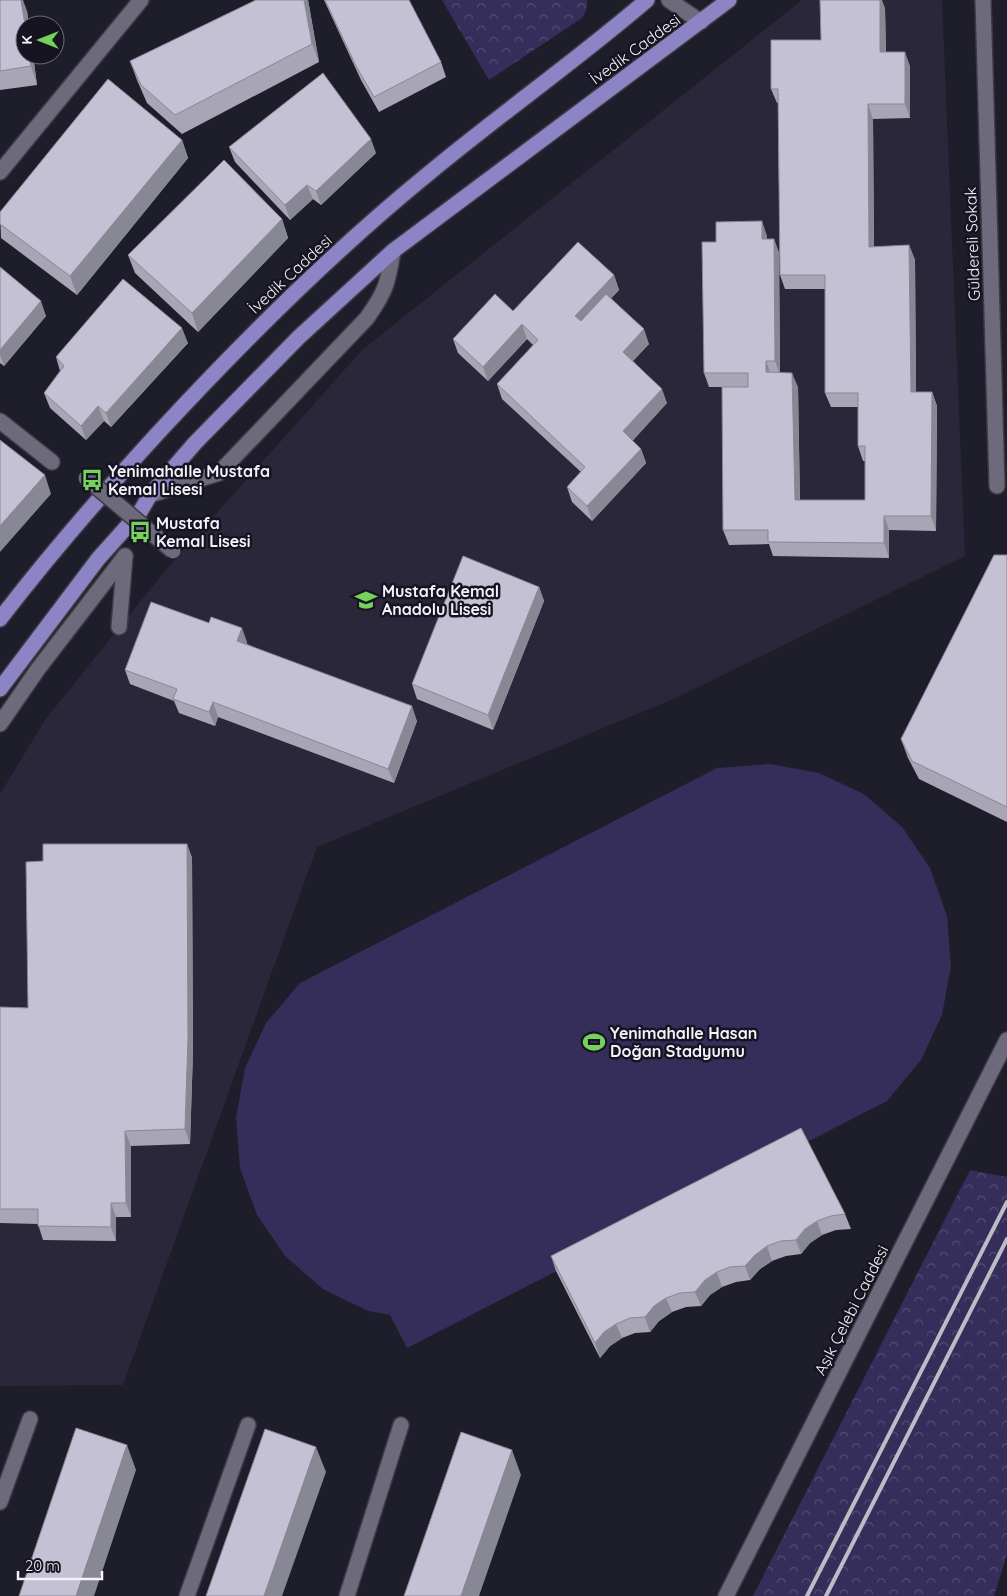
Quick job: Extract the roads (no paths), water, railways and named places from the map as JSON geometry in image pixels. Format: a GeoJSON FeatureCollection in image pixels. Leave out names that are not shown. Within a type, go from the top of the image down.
{"type":"FeatureCollection","features":[{"type":"Feature","properties":{"kind":"main road","name":"İvedik Caddesi"},"geometry":{"type":"LineString","coordinates":[[0,619],[31,578],[97,501],[182,407],[264,322],[340,250],[427,174],[610,32],[647,0]]}},
{"type":"Feature","properties":{"kind":"main road","name":"İvedik Caddesi"},"geometry":{"type":"LineString","coordinates":[[0,689],[98,559],[140,512],[150,495],[196,443],[298,337],[393,250],[729,0]]}},
{"type":"Feature","properties":{"kind":"street"},"geometry":{"type":"LineString","coordinates":[[0,172],[141,0]]}},
{"type":"Feature","properties":{"kind":"street"},"geometry":{"type":"LineString","coordinates":[[669,0],[701,22]]}},
{"type":"Feature","properties":{"kind":"street","name":"Güldereli Sokak"},"geometry":{"type":"LineString","coordinates":[[983,0],[997,486]]}},
{"type":"Feature","properties":{"kind":"street"},"geometry":{"type":"LineString","coordinates":[[150,495],[219,473],[367,318],[386,288],[393,250]]}},
{"type":"Feature","properties":{"kind":"street"},"geometry":{"type":"LineString","coordinates":[[0,421],[52,462]]}},
{"type":"Feature","properties":{"kind":"street"},"geometry":{"type":"LineString","coordinates":[[86,478],[173,551]]}},
{"type":"Feature","properties":{"kind":"street"},"geometry":{"type":"LineString","coordinates":[[0,724],[38,669],[125,556],[120,627]]}},
{"type":"Feature","properties":{"kind":"street","name":"Aşık Çelebi Caddesi"},"geometry":{"type":"LineString","coordinates":[[726,1596],[1007,1040]]}},
{"type":"Feature","properties":{"kind":"street"},"geometry":{"type":"LineString","coordinates":[[0,1502],[30,1419]]}},
{"type":"Feature","properties":{"kind":"street"},"geometry":{"type":"LineString","coordinates":[[187,1596],[248,1425]]}},
{"type":"Feature","properties":{"kind":"street"},"geometry":{"type":"LineString","coordinates":[[348,1596],[401,1425]]}},
{"type":"Feature","properties":{"kind":"railway"},"geometry":{"type":"LineString","coordinates":[[807,1596],[1007,1202]]}},
{"type":"Feature","properties":{"kind":"railway"},"geometry":{"type":"LineString","coordinates":[[826,1596],[1007,1239]]}},
{"type":"Feature","properties":{"kind":"place","name":"Yenimahalle Mustafa Kemal Lisesi"},"geometry":{"type":"Point","coordinates":[92,480]}},
{"type":"Feature","properties":{"kind":"place","name":"Mustafa Kemal Lisesi"},"geometry":{"type":"Point","coordinates":[140,532]}},
{"type":"Feature","properties":{"kind":"place","name":"Mustafa Kemal Anadolu Lisesi"},"geometry":{"type":"Point","coordinates":[366,600]}},
{"type":"Feature","properties":{"kind":"place","name":"Yenimahalle Hasan Doğan Stadyumu"},"geometry":{"type":"Point","coordinates":[594,1042]}}]}
